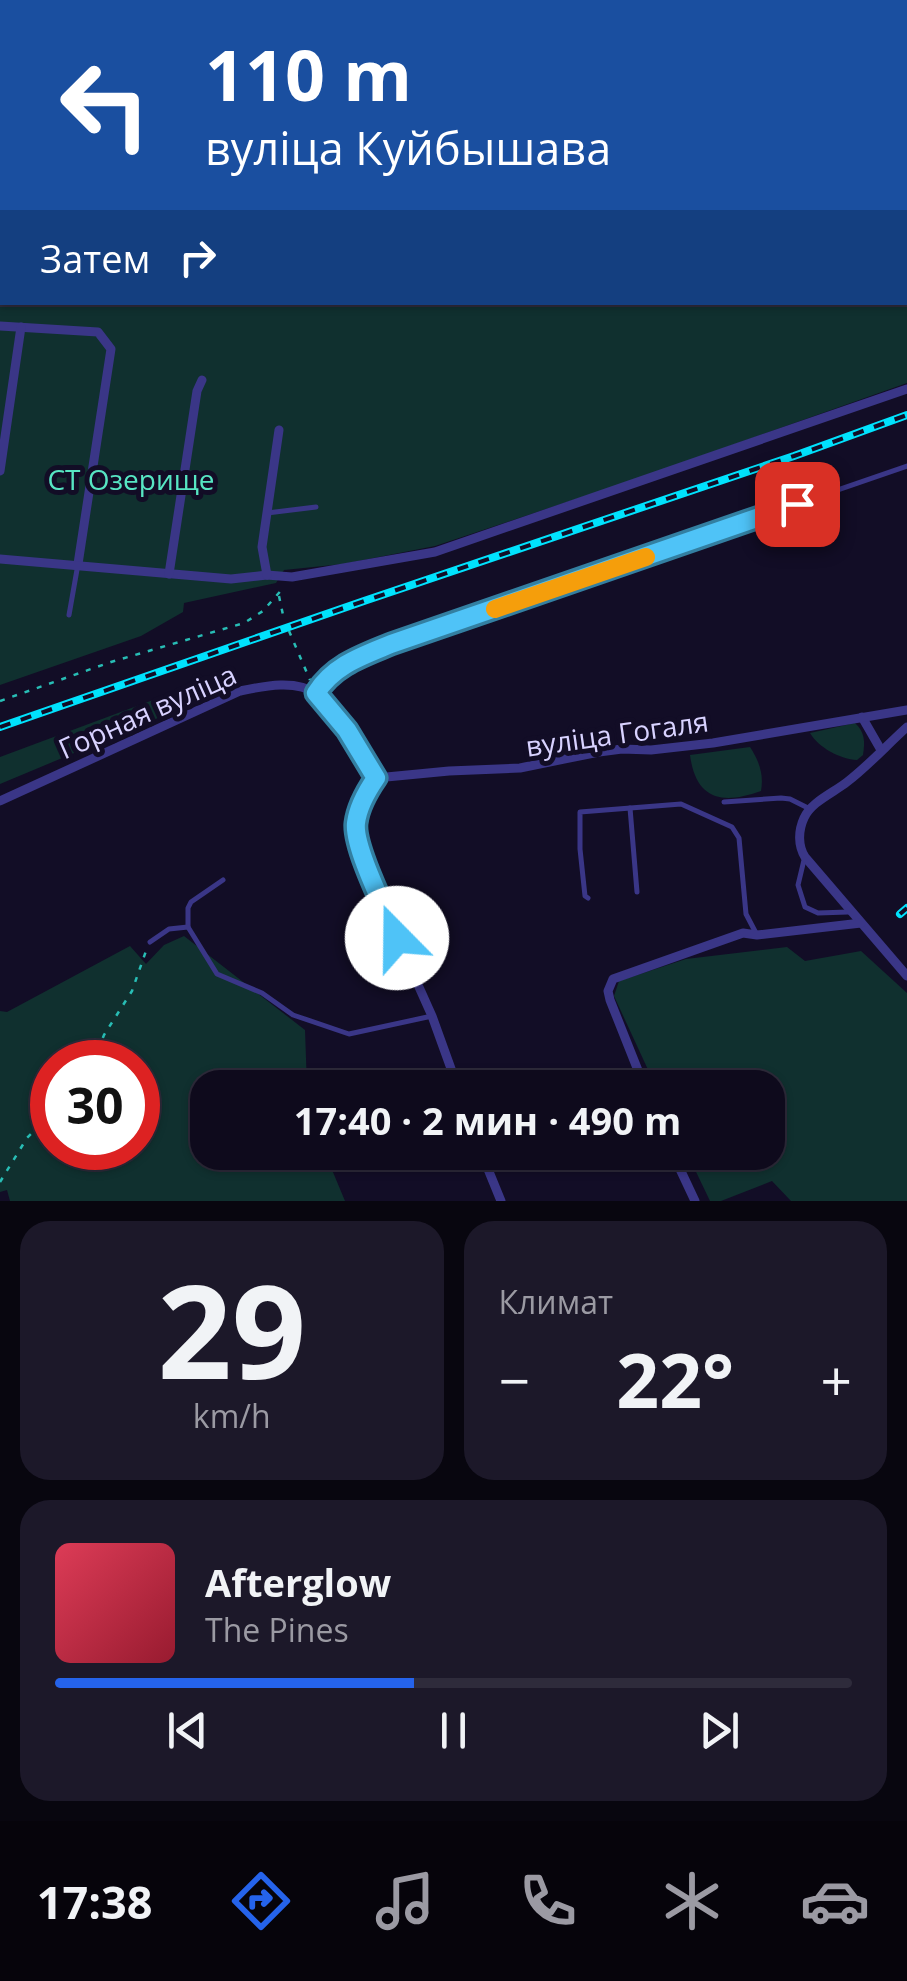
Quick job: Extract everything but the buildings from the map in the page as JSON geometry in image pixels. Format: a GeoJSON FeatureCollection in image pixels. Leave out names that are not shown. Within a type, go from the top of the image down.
{"type":"FeatureCollection","features":[{"type":"Feature","properties":{"kind":"street"},"geometry":{"type":"LineString","coordinates":[[0,326],[98,332],[112,349],[78,564]]}},
{"type":"Feature","properties":{"kind":"street"},"geometry":{"type":"LineString","coordinates":[[0,471],[21,327]]}},
{"type":"Feature","properties":{"kind":"street"},"geometry":{"type":"LineString","coordinates":[[168,574],[202,380]]}},
{"type":"Feature","properties":{"kind":"street"},"geometry":{"type":"LineString","coordinates":[[0,560],[231,579],[292,577],[435,552],[907,389]]}},
{"type":"Feature","properties":{"kind":"street"},"geometry":{"type":"LineString","coordinates":[[271,576],[262,547],[279,430]]}},
{"type":"Feature","properties":{"kind":"street","name":"Горная вуліца"},"geometry":{"type":"LineString","coordinates":[[0,801],[240,691],[277,684],[316,693]]}},
{"type":"Feature","properties":{"kind":"street"},"geometry":{"type":"LineString","coordinates":[[316,693],[347,730],[376,778],[361,807],[356,832],[452,1070]]}},
{"type":"Feature","properties":{"kind":"street","name":"вуліца Гогаля"},"geometry":{"type":"LineString","coordinates":[[376,778],[520,768],[599,752],[713,743],[907,710]]}},
{"type":"Feature","properties":{"kind":"street"},"geometry":{"type":"LineString","coordinates":[[862,718],[880,750]]}},
{"type":"Feature","properties":{"kind":"street"},"geometry":{"type":"LineString","coordinates":[[907,727],[850,780],[810,809],[799,836],[805,857],[907,976]]}},
{"type":"Feature","properties":{"kind":"street"},"geometry":{"type":"LineString","coordinates":[[638,1070],[610,1000],[608,991],[613,980],[743,933],[861,923]]}},
{"type":"Feature","properties":{"kind":"street"},"geometry":{"type":"LineString","coordinates":[[488,1170],[501,1201]]}},
{"type":"Feature","properties":{"kind":"street"},"geometry":{"type":"LineString","coordinates":[[680,1170],[695,1201]]}},
{"type":"Feature","properties":{"kind":"lane"},"geometry":{"type":"LineString","coordinates":[[316,693],[336,670],[391,644],[907,466]]}},
{"type":"Feature","properties":{"kind":"lane"},"geometry":{"type":"LineString","coordinates":[[267,512],[316,507]]}},
{"type":"Feature","properties":{"kind":"lane"},"geometry":{"type":"LineString","coordinates":[[68,615],[78,564]]}},
{"type":"Feature","properties":{"kind":"lane"},"geometry":{"type":"LineString","coordinates":[[724,802],[781,798],[810,809]]}},
{"type":"Feature","properties":{"kind":"lane"},"geometry":{"type":"LineString","coordinates":[[588,898],[580,812],[681,804],[732,826],[739,838],[746,914],[758,934]]}},
{"type":"Feature","properties":{"kind":"lane"},"geometry":{"type":"LineString","coordinates":[[630,808],[638,892]]}},
{"type":"Feature","properties":{"kind":"lane"},"geometry":{"type":"LineString","coordinates":[[805,857],[798,885],[805,908],[818,913],[850,912]]}},
{"type":"Feature","properties":{"kind":"lane"},"geometry":{"type":"LineString","coordinates":[[223,880],[188,908],[188,926],[218,974],[262,994],[293,1015],[349,1034],[432,1016]]}},
{"type":"Feature","properties":{"kind":"lane"},"geometry":{"type":"LineString","coordinates":[[150,942],[170,929],[188,926]]}},
{"type":"Feature","properties":{"kind":"path"},"geometry":{"type":"LineString","coordinates":[[0,701],[112,662],[244,623],[262,612],[292,577]]}},
{"type":"Feature","properties":{"kind":"path"},"geometry":{"type":"LineString","coordinates":[[279,595],[283,615]]}},
{"type":"Feature","properties":{"kind":"path"},"geometry":{"type":"LineString","coordinates":[[289,631],[316,693]]}},
{"type":"Feature","properties":{"kind":"path"},"geometry":{"type":"LineString","coordinates":[[102,1040],[132,990],[150,942]]}},
{"type":"Feature","properties":{"kind":"path"},"geometry":{"type":"LineString","coordinates":[[0,1182],[30,1135]]}},
{"type":"Feature","properties":{"kind":"green space","name":"СТ Озерище"},"geometry":{"type":"Polygon","coordinates":[[[0,305],[907,305],[907,383],[435,546],[343,564],[284,570],[276,583],[184,603],[183,612],[141,636],[0,685],[0,305]]]}},
{"type":"Feature","properties":{"kind":"green space"},"geometry":{"type":"Polygon","coordinates":[[[204,681],[201,700],[0,784],[0,757],[204,681]]]}},
{"type":"Feature","properties":{"kind":"green space"},"geometry":{"type":"Polygon","coordinates":[[[855,723],[864,742],[863,755],[857,760],[830,752],[810,733],[855,723]]]}},
{"type":"Feature","properties":{"kind":"green space"},"geometry":{"type":"Polygon","coordinates":[[[750,747],[760,768],[761,791],[723,798],[698,782],[690,755],[750,747]]]}},
{"type":"Feature","properties":{"kind":"green space"},"geometry":{"type":"Polygon","coordinates":[[[184,936],[305,1030],[306,1070],[190,1070],[190,1170],[332,1170],[345,1201],[10,1201],[7,1190],[0,1192],[0,1011],[7,1012],[130,946],[146,964],[164,945],[184,936]]]}},
{"type":"Feature","properties":{"kind":"green space"},"geometry":{"type":"Polygon","coordinates":[[[787,947],[805,961],[861,951],[907,993],[907,1201],[791,1201],[772,1181],[721,1201],[710,1201],[695,1170],[785,1170],[785,1070],[648,1070],[614,996],[619,981],[686,959],[787,947]]]}},
{"type":"Feature","properties":{"kind":"railway"},"geometry":{"type":"LineString","coordinates":[[0,727],[907,415]]}},
{"type":"Feature","properties":{"kind":"railway"},"geometry":{"type":"LineString","coordinates":[[900,914],[907,908]]}},
{"type":"Feature","properties":{"kind":"slow traffic"},"geometry":{"type":"LineString","coordinates":[[495,609],[646,557]]}},
{"type":"Feature","properties":{"kind":"route"},"geometry":{"type":"LineString","coordinates":[[397,938],[356,832],[356,821],[376,778],[347,730],[316,693],[324,680],[349,662],[391,644],[797,504]]}}]}
